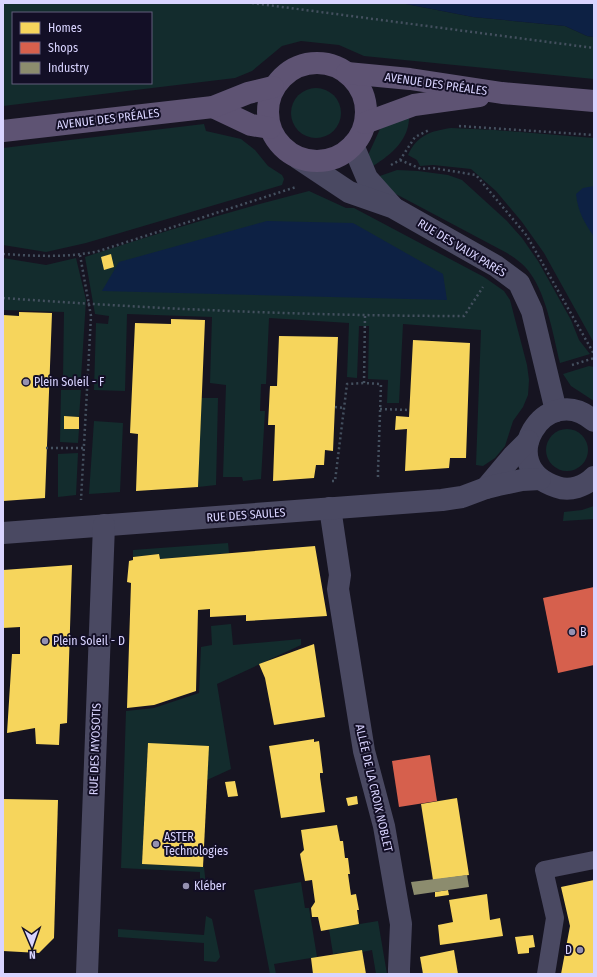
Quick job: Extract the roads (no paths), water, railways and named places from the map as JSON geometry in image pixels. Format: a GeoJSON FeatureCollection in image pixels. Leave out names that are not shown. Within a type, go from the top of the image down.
{"type":"FeatureCollection","features":[{"type":"Feature","properties":{"kind":"main road"},"geometry":{"type":"LineString","coordinates":[[307,64],[328,64],[347,73],[360,87],[366,105],[365,123],[361,135],[353,145],[337,157],[318,162],[298,158],[280,146],[270,128],[267,108],[274,87],[288,72],[307,64]]}},
{"type":"Feature","properties":{"kind":"main road","name":"AVENUE DES PRÉALES"},"geometry":{"type":"LineString","coordinates":[[347,73],[410,79],[502,93],[594,101]]}},
{"type":"Feature","properties":{"kind":"main road","name":"AVENUE DES PRÉALES"},"geometry":{"type":"LineString","coordinates":[[3,131],[213,107],[248,93],[274,87]]}},
{"type":"Feature","properties":{"kind":"main road","name":"AVENUE DES PRÉALES"},"geometry":{"type":"LineString","coordinates":[[365,123],[414,105],[502,93]]}},
{"type":"Feature","properties":{"kind":"main road"},"geometry":{"type":"LineString","coordinates":[[213,107],[251,125],[270,128]]}},
{"type":"Feature","properties":{"kind":"street","name":"RUE DES VAUX PARÉS"},"geometry":{"type":"LineString","coordinates":[[353,145],[367,178],[392,207]]}},
{"type":"Feature","properties":{"kind":"street","name":"RUE DES VAUX PARÉS"},"geometry":{"type":"LineString","coordinates":[[298,158],[349,192],[392,207],[496,266],[519,283],[532,311],[556,411]]}},
{"type":"Feature","properties":{"kind":"street"},"geometry":{"type":"LineString","coordinates":[[594,421],[587,415],[579,412],[562,410],[544,416],[531,432],[527,451],[529,462],[540,479],[559,488],[570,489],[581,486],[594,477]]}},
{"type":"Feature","properties":{"kind":"street","name":"RUE DES SAULES"},"geometry":{"type":"LineString","coordinates":[[486,488],[513,456],[528,442]]}},
{"type":"Feature","properties":{"kind":"street","name":"RUE DES SAULES"},"geometry":{"type":"LineString","coordinates":[[3,533],[442,500],[462,497],[486,488],[522,480],[540,479]]}},
{"type":"Feature","properties":{"kind":"street","name":"ALLÉE DE LA CROIX NOBLET"},"geometry":{"type":"LineString","coordinates":[[330,508],[340,575],[338,589],[364,751],[384,826],[401,924],[399,974]]}},
{"type":"Feature","properties":{"kind":"street","name":"RUE DES MYOSOTIS"},"geometry":{"type":"LineString","coordinates":[[86,974],[104,525]]}},
{"type":"Feature","properties":{"kind":"street"},"geometry":{"type":"LineString","coordinates":[[546,974],[554,918],[544,870],[594,860]]}},
{"type":"Feature","properties":{"kind":"water"},"geometry":{"type":"Polygon","coordinates":[[[401,3],[594,3],[594,37],[587,36],[565,26],[473,17],[401,3]]]}},
{"type":"Feature","properties":{"kind":"water"},"geometry":{"type":"Polygon","coordinates":[[[594,186],[594,237],[582,217],[576,194],[583,188],[594,186]]]}},
{"type":"Feature","properties":{"kind":"water"},"geometry":{"type":"Polygon","coordinates":[[[267,221],[353,223],[443,274],[447,300],[102,291],[119,262],[267,221]]]}},
{"type":"Feature","properties":{"kind":"place","name":"Plein Soleil - F"},"geometry":{"type":"Point","coordinates":[26,382]}},
{"type":"Feature","properties":{"kind":"place","name":"B"},"geometry":{"type":"Point","coordinates":[572,632]}},
{"type":"Feature","properties":{"kind":"place","name":"Plein Soleil - D"},"geometry":{"type":"Point","coordinates":[45,641]}},
{"type":"Feature","properties":{"kind":"place","name":"ASTER Technologies"},"geometry":{"type":"Point","coordinates":[156,844]}},
{"type":"Feature","properties":{"kind":"place","name":"Kléber"},"geometry":{"type":"Point","coordinates":[186,886]}},
{"type":"Feature","properties":{"kind":"place","name":"D"},"geometry":{"type":"Point","coordinates":[580,950]}}]}
